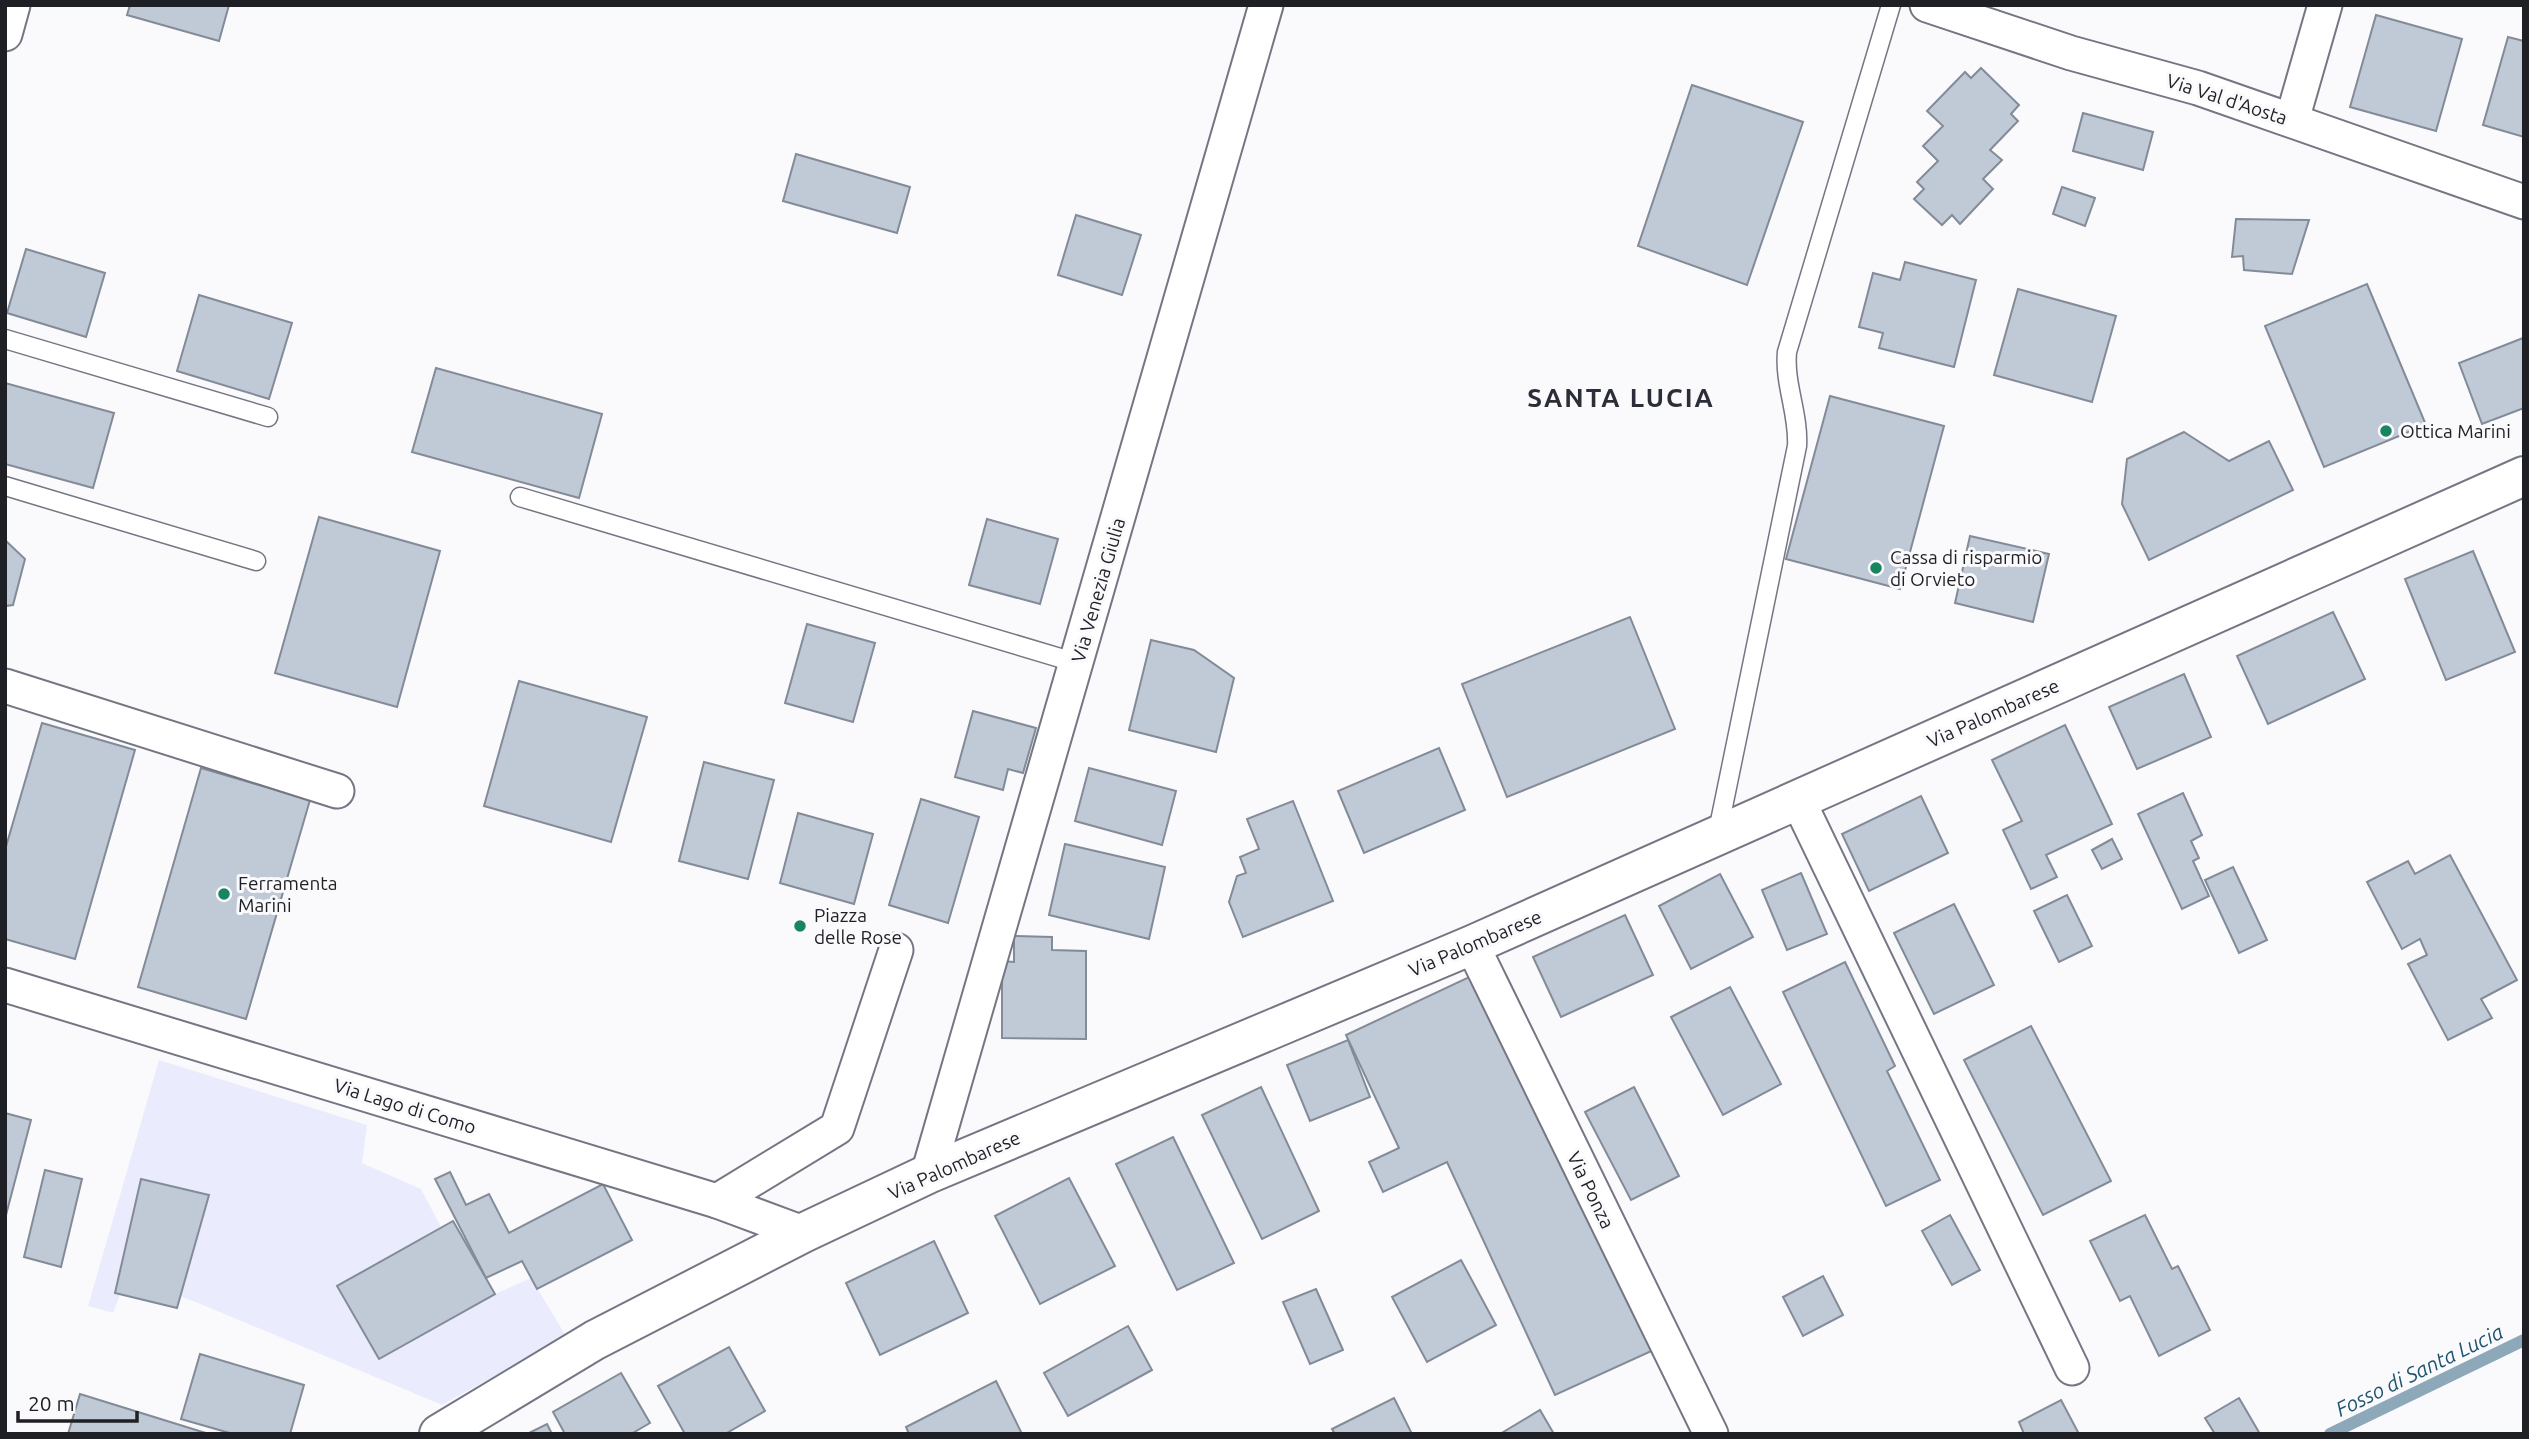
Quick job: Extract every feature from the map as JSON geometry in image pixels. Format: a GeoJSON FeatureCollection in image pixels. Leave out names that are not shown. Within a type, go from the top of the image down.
{"type":"FeatureCollection","features":[{"type":"Feature","properties":{"kind":"main road","name":"Via Palombarese"},"geometry":{"type":"LineString","coordinates":[[439,1434],[595,1340],[803,1233],[928,1174],[1472,946],[2524,476]]}},
{"type":"Feature","properties":{"kind":"street"},"geometry":{"type":"LineString","coordinates":[[5,34],[13,5]]}},
{"type":"Feature","properties":{"kind":"street","name":"Via Venezia Giulia"},"geometry":{"type":"LineString","coordinates":[[928,1174],[1266,5]]}},
{"type":"Feature","properties":{"kind":"street","name":"Via Val d'Aosta"},"geometry":{"type":"LineString","coordinates":[[1927,5],[2071,53],[2198,88],[2524,202]]}},
{"type":"Feature","properties":{"kind":"street"},"geometry":{"type":"LineString","coordinates":[[2292,120],[2325,5]]}},
{"type":"Feature","properties":{"kind":"street"},"geometry":{"type":"LineString","coordinates":[[5,686],[337,791]]}},
{"type":"Feature","properties":{"kind":"street"},"geometry":{"type":"LineString","coordinates":[[1798,800],[2072,1368]]}},
{"type":"Feature","properties":{"kind":"street","name":"Via Ponza"},"geometry":{"type":"LineString","coordinates":[[1472,946],[1711,1434]]}},
{"type":"Feature","properties":{"kind":"street"},"geometry":{"type":"LineString","coordinates":[[717,1201],[837,1128],[896,950]]}},
{"type":"Feature","properties":{"kind":"street","name":"Via Lago di Como"},"geometry":{"type":"LineString","coordinates":[[5,985],[717,1201],[803,1233]]}},
{"type":"Feature","properties":{"kind":"lane"},"geometry":{"type":"LineString","coordinates":[[1717,836],[1797,446],[1797,422],[1786,367],[1787,352],[1891,5]]}},
{"type":"Feature","properties":{"kind":"lane"},"geometry":{"type":"LineString","coordinates":[[5,339],[268,416]]}},
{"type":"Feature","properties":{"kind":"lane"},"geometry":{"type":"LineString","coordinates":[[5,486],[256,561]]}},
{"type":"Feature","properties":{"kind":"lane"},"geometry":{"type":"LineString","coordinates":[[520,496],[1077,663]]}},
{"type":"Feature","properties":{"kind":"shaded area"},"geometry":{"type":"Polygon","coordinates":[[[159,1060],[367,1125],[362,1163],[421,1189],[441,1227],[338,1286],[379,1359],[495,1294],[531,1278],[566,1336],[442,1405],[127,1276],[113,1313],[88,1306],[159,1060]]]}},
{"type":"Feature","properties":{"kind":"building"},"geometry":{"type":"Polygon","coordinates":[[[130,5],[229,5],[219,41],[127,15],[130,5]]]}},
{"type":"Feature","properties":{"kind":"building"},"geometry":{"type":"Polygon","coordinates":[[[2376,15],[2462,39],[2436,131],[2350,107],[2376,15]]]}},
{"type":"Feature","properties":{"kind":"building"},"geometry":{"type":"Polygon","coordinates":[[[2508,37],[2524,41],[2524,137],[2483,125],[2508,37]]]}},
{"type":"Feature","properties":{"kind":"building"},"geometry":{"type":"Polygon","coordinates":[[[1981,68],[2019,105],[2011,114],[2018,121],[1990,150],[2002,160],[1983,179],[1993,189],[1960,224],[1952,215],[1942,225],[1914,199],[1924,189],[1917,182],[1938,161],[1923,146],[1943,126],[1927,111],[1965,72],[1971,78],[1981,68]]]}},
{"type":"Feature","properties":{"kind":"building"},"geometry":{"type":"Polygon","coordinates":[[[1692,85],[1803,122],[1747,285],[1638,246],[1692,85]]]}},
{"type":"Feature","properties":{"kind":"building"},"geometry":{"type":"Polygon","coordinates":[[[2083,113],[2153,132],[2143,170],[2073,151],[2083,113]]]}},
{"type":"Feature","properties":{"kind":"building"},"geometry":{"type":"Polygon","coordinates":[[[796,154],[910,187],[897,233],[783,201],[796,154]]]}},
{"type":"Feature","properties":{"kind":"building"},"geometry":{"type":"Polygon","coordinates":[[[2062,187],[2095,198],[2085,226],[2053,214],[2062,187]]]}},
{"type":"Feature","properties":{"kind":"building"},"geometry":{"type":"Polygon","coordinates":[[[1076,215],[1141,235],[1122,295],[1058,275],[1076,215]]]}},
{"type":"Feature","properties":{"kind":"building"},"geometry":{"type":"Polygon","coordinates":[[[2236,219],[2309,220],[2292,274],[2244,270],[2243,256],[2232,257],[2236,219]]]}},
{"type":"Feature","properties":{"kind":"building"},"geometry":{"type":"Polygon","coordinates":[[[26,249],[105,273],[86,337],[7,313],[26,249]]]}},
{"type":"Feature","properties":{"kind":"building"},"geometry":{"type":"Polygon","coordinates":[[[1905,262],[1976,280],[1954,367],[1879,348],[1883,333],[1859,327],[1873,273],[1900,280],[1905,262]]]}},
{"type":"Feature","properties":{"kind":"building"},"geometry":{"type":"Polygon","coordinates":[[[2367,284],[2426,425],[2324,467],[2265,326],[2367,284]]]}},
{"type":"Feature","properties":{"kind":"building"},"geometry":{"type":"Polygon","coordinates":[[[2018,289],[2116,316],[2092,402],[1994,375],[2018,289]]]}},
{"type":"Feature","properties":{"kind":"building"},"geometry":{"type":"Polygon","coordinates":[[[199,295],[292,323],[269,399],[177,371],[199,295]]]}},
{"type":"Feature","properties":{"kind":"building"},"geometry":{"type":"Polygon","coordinates":[[[2523,338],[2524,408],[2482,424],[2459,363],[2523,338]]]}},
{"type":"Feature","properties":{"kind":"building"},"geometry":{"type":"Polygon","coordinates":[[[436,368],[602,414],[579,498],[412,452],[436,368]]]}},
{"type":"Feature","properties":{"kind":"building"},"geometry":{"type":"Polygon","coordinates":[[[5,383],[114,413],[93,488],[5,464],[5,383]]]}},
{"type":"Feature","properties":{"kind":"building"},"geometry":{"type":"Polygon","coordinates":[[[1830,396],[1944,426],[1900,589],[1786,559],[1830,396]]]}},
{"type":"Feature","properties":{"kind":"building"},"geometry":{"type":"Polygon","coordinates":[[[2184,432],[2229,461],[2269,441],[2293,490],[2149,560],[2122,504],[2127,459],[2184,432]]]}},
{"type":"Feature","properties":{"kind":"building"},"geometry":{"type":"Polygon","coordinates":[[[319,517],[440,551],[397,707],[275,673],[319,517]]]}},
{"type":"Feature","properties":{"kind":"building"},"geometry":{"type":"Polygon","coordinates":[[[987,519],[1058,539],[1040,604],[969,585],[987,519]]]}},
{"type":"Feature","properties":{"kind":"building"},"geometry":{"type":"Polygon","coordinates":[[[1970,536],[2049,554],[2033,622],[1955,603],[1970,536]]]}},
{"type":"Feature","properties":{"kind":"building"},"geometry":{"type":"Polygon","coordinates":[[[5,540],[25,559],[13,605],[5,606],[5,540]]]}},
{"type":"Feature","properties":{"kind":"building"},"geometry":{"type":"Polygon","coordinates":[[[2473,551],[2515,652],[2446,680],[2405,579],[2473,551]]]}},
{"type":"Feature","properties":{"kind":"building"},"geometry":{"type":"Polygon","coordinates":[[[2333,612],[2365,679],[2268,724],[2237,656],[2333,612]]]}},
{"type":"Feature","properties":{"kind":"building"},"geometry":{"type":"Polygon","coordinates":[[[1630,617],[1675,729],[1507,797],[1462,684],[1630,617]]]}},
{"type":"Feature","properties":{"kind":"building"},"geometry":{"type":"Polygon","coordinates":[[[807,624],[875,643],[853,722],[785,703],[807,624]]]}},
{"type":"Feature","properties":{"kind":"building"},"geometry":{"type":"Polygon","coordinates":[[[1151,640],[1194,650],[1234,678],[1216,752],[1129,730],[1151,640]]]}},
{"type":"Feature","properties":{"kind":"building"},"geometry":{"type":"Polygon","coordinates":[[[2184,674],[2211,737],[2137,769],[2109,707],[2184,674]]]}},
{"type":"Feature","properties":{"kind":"building"},"geometry":{"type":"Polygon","coordinates":[[[519,681],[647,717],[611,842],[484,806],[519,681]]]}},
{"type":"Feature","properties":{"kind":"building"},"geometry":{"type":"Polygon","coordinates":[[[973,711],[1036,728],[1023,773],[1008,769],[1003,790],[955,777],[973,711]]]}},
{"type":"Feature","properties":{"kind":"building"},"geometry":{"type":"Polygon","coordinates":[[[42,723],[135,750],[75,959],[5,939],[5,850],[42,723]]]}},
{"type":"Feature","properties":{"kind":"building"},"geometry":{"type":"Polygon","coordinates":[[[2065,725],[2112,824],[2046,855],[2057,877],[2031,889],[2003,830],[2022,821],[1992,760],[2065,725]]]}},
{"type":"Feature","properties":{"kind":"building"},"geometry":{"type":"Polygon","coordinates":[[[1439,748],[1465,810],[1364,853],[1338,791],[1439,748]]]}},
{"type":"Feature","properties":{"kind":"building"},"geometry":{"type":"Polygon","coordinates":[[[704,762],[774,780],[748,879],[679,861],[704,762]]]}},
{"type":"Feature","properties":{"kind":"building","name":"Ferramenta Marini"},"geometry":{"type":"Polygon","coordinates":[[[201,768],[310,800],[246,1019],[138,987],[201,768]]]}},
{"type":"Feature","properties":{"kind":"building"},"geometry":{"type":"Polygon","coordinates":[[[1089,768],[1176,791],[1162,845],[1075,821],[1089,768]]]}},
{"type":"Feature","properties":{"kind":"building"},"geometry":{"type":"Polygon","coordinates":[[[2183,793],[2202,835],[2191,841],[2199,858],[2193,861],[2209,896],[2182,909],[2138,814],[2183,793]]]}},
{"type":"Feature","properties":{"kind":"building"},"geometry":{"type":"Polygon","coordinates":[[[1921,796],[1948,853],[1869,891],[1842,834],[1921,796]]]}},
{"type":"Feature","properties":{"kind":"building"},"geometry":{"type":"Polygon","coordinates":[[[921,799],[979,817],[948,923],[889,905],[921,799]]]}},
{"type":"Feature","properties":{"kind":"building"},"geometry":{"type":"Polygon","coordinates":[[[1293,801],[1333,901],[1243,937],[1229,902],[1237,876],[1246,873],[1240,857],[1259,849],[1247,819],[1293,801]]]}},
{"type":"Feature","properties":{"kind":"building"},"geometry":{"type":"Polygon","coordinates":[[[798,813],[873,834],[854,904],[780,883],[798,813]]]}},
{"type":"Feature","properties":{"kind":"building"},"geometry":{"type":"Polygon","coordinates":[[[2112,839],[2122,859],[2102,869],[2092,850],[2112,839]]]}},
{"type":"Feature","properties":{"kind":"building"},"geometry":{"type":"Polygon","coordinates":[[[1065,844],[1165,867],[1149,939],[1049,915],[1065,844]]]}},
{"type":"Feature","properties":{"kind":"building"},"geometry":{"type":"Polygon","coordinates":[[[2450,855],[2517,980],[2481,999],[2492,1018],[2448,1040],[2408,964],[2427,955],[2420,939],[2402,949],[2367,882],[2408,861],[2415,874],[2450,855]]]}},
{"type":"Feature","properties":{"kind":"building"},"geometry":{"type":"Polygon","coordinates":[[[2233,867],[2267,940],[2239,953],[2205,880],[2233,867]]]}},
{"type":"Feature","properties":{"kind":"building"},"geometry":{"type":"Polygon","coordinates":[[[1801,873],[1827,934],[1787,950],[1762,890],[1801,873]]]}},
{"type":"Feature","properties":{"kind":"building"},"geometry":{"type":"Polygon","coordinates":[[[1720,874],[1753,937],[1691,969],[1659,906],[1720,874]]]}},
{"type":"Feature","properties":{"kind":"building"},"geometry":{"type":"Polygon","coordinates":[[[2067,895],[2092,946],[2059,962],[2034,911],[2067,895]]]}},
{"type":"Feature","properties":{"kind":"building"},"geometry":{"type":"Polygon","coordinates":[[[1954,904],[1994,985],[1934,1014],[1894,933],[1954,904]]]}},
{"type":"Feature","properties":{"kind":"building"},"geometry":{"type":"Polygon","coordinates":[[[1625,915],[1653,975],[1561,1017],[1533,957],[1625,915]]]}},
{"type":"Feature","properties":{"kind":"building"},"geometry":{"type":"Polygon","coordinates":[[[1014,936],[1052,937],[1052,950],[1086,951],[1086,1039],[1002,1038],[1002,961],[1014,962],[1014,936]]]}},
{"type":"Feature","properties":{"kind":"building"},"geometry":{"type":"Polygon","coordinates":[[[1845,962],[1895,1066],[1887,1071],[1940,1180],[1886,1206],[1783,992],[1845,962]]]}},
{"type":"Feature","properties":{"kind":"building"},"geometry":{"type":"Polygon","coordinates":[[[1482,971],[1658,1348],[1555,1395],[1447,1162],[1383,1192],[1369,1162],[1399,1148],[1346,1035],[1482,971]]]}},
{"type":"Feature","properties":{"kind":"building"},"geometry":{"type":"Polygon","coordinates":[[[1730,987],[1781,1084],[1723,1115],[1671,1017],[1730,987]]]}},
{"type":"Feature","properties":{"kind":"building"},"geometry":{"type":"Polygon","coordinates":[[[2031,1026],[2111,1181],[2043,1215],[1964,1060],[2031,1026]]]}},
{"type":"Feature","properties":{"kind":"building"},"geometry":{"type":"Polygon","coordinates":[[[1348,1040],[1370,1097],[1310,1121],[1287,1065],[1348,1040]]]}},
{"type":"Feature","properties":{"kind":"building"},"geometry":{"type":"Polygon","coordinates":[[[1261,1087],[1319,1211],[1262,1239],[1202,1115],[1261,1087]]]}},
{"type":"Feature","properties":{"kind":"building"},"geometry":{"type":"Polygon","coordinates":[[[1634,1087],[1679,1176],[1631,1200],[1585,1112],[1634,1087]]]}},
{"type":"Feature","properties":{"kind":"building"},"geometry":{"type":"Polygon","coordinates":[[[5,1113],[31,1120],[6,1215],[5,1215],[5,1113]]]}},
{"type":"Feature","properties":{"kind":"building"},"geometry":{"type":"Polygon","coordinates":[[[1173,1137],[1234,1263],[1177,1290],[1116,1164],[1173,1137]]]}},
{"type":"Feature","properties":{"kind":"building"},"geometry":{"type":"Polygon","coordinates":[[[45,1170],[82,1179],[61,1267],[24,1257],[45,1170]]]}},
{"type":"Feature","properties":{"kind":"building"},"geometry":{"type":"Polygon","coordinates":[[[450,1172],[466,1205],[489,1194],[509,1233],[603,1184],[632,1240],[537,1289],[522,1261],[486,1278],[435,1179],[450,1172]]]}},
{"type":"Feature","properties":{"kind":"building"},"geometry":{"type":"Polygon","coordinates":[[[1069,1178],[1115,1266],[1040,1304],[995,1216],[1069,1178]]]}},
{"type":"Feature","properties":{"kind":"building"},"geometry":{"type":"Polygon","coordinates":[[[141,1179],[209,1195],[177,1308],[115,1293],[141,1179]]]}},
{"type":"Feature","properties":{"kind":"building"},"geometry":{"type":"Polygon","coordinates":[[[1950,1215],[1980,1270],[1952,1285],[1922,1231],[1950,1215]]]}},
{"type":"Feature","properties":{"kind":"building"},"geometry":{"type":"Polygon","coordinates":[[[2145,1215],[2172,1269],[2178,1266],[2210,1330],[2159,1356],[2130,1296],[2120,1301],[2090,1241],[2145,1215]]]}},
{"type":"Feature","properties":{"kind":"building"},"geometry":{"type":"Polygon","coordinates":[[[453,1221],[495,1294],[379,1359],[337,1286],[453,1221]]]}},
{"type":"Feature","properties":{"kind":"building"},"geometry":{"type":"Polygon","coordinates":[[[934,1241],[968,1313],[880,1355],[846,1283],[934,1241]]]}},
{"type":"Feature","properties":{"kind":"building"},"geometry":{"type":"Polygon","coordinates":[[[1461,1260],[1496,1325],[1427,1362],[1392,1297],[1461,1260]]]}},
{"type":"Feature","properties":{"kind":"building"},"geometry":{"type":"Polygon","coordinates":[[[1823,1276],[1843,1315],[1803,1336],[1783,1297],[1823,1276]]]}},
{"type":"Feature","properties":{"kind":"building"},"geometry":{"type":"Polygon","coordinates":[[[1316,1289],[1343,1350],[1310,1364],[1283,1302],[1316,1289]]]}},
{"type":"Feature","properties":{"kind":"building"},"geometry":{"type":"Polygon","coordinates":[[[1128,1326],[1152,1370],[1068,1416],[1044,1373],[1128,1326]]]}},
{"type":"Feature","properties":{"kind":"building"},"geometry":{"type":"Polygon","coordinates":[[[729,1347],[765,1411],[725,1434],[685,1434],[658,1386],[729,1347]]]}},
{"type":"Feature","properties":{"kind":"building"},"geometry":{"type":"Polygon","coordinates":[[[200,1354],[304,1385],[290,1434],[233,1434],[181,1419],[200,1354]]]}},
{"type":"Feature","properties":{"kind":"building"},"geometry":{"type":"Polygon","coordinates":[[[621,1373],[650,1423],[631,1434],[565,1434],[553,1412],[621,1373]]]}},
{"type":"Feature","properties":{"kind":"building"},"geometry":{"type":"Polygon","coordinates":[[[996,1381],[1022,1434],[909,1434],[906,1427],[996,1381]]]}},
{"type":"Feature","properties":{"kind":"building"},"geometry":{"type":"Polygon","coordinates":[[[80,1394],[209,1434],[68,1434],[80,1394]]]}},
{"type":"Feature","properties":{"kind":"building"},"geometry":{"type":"Polygon","coordinates":[[[1394,1398],[1412,1434],[1335,1434],[1332,1429],[1394,1398]]]}},
{"type":"Feature","properties":{"kind":"building"},"geometry":{"type":"Polygon","coordinates":[[[2239,1398],[2260,1434],[2215,1434],[2205,1418],[2239,1398]]]}},
{"type":"Feature","properties":{"kind":"building"},"geometry":{"type":"Polygon","coordinates":[[[2061,1400],[2079,1434],[2024,1434],[2019,1422],[2061,1400]]]}},
{"type":"Feature","properties":{"kind":"building"},"geometry":{"type":"Polygon","coordinates":[[[1540,1410],[1554,1434],[1500,1434],[1540,1410]]]}},
{"type":"Feature","properties":{"kind":"building"},"geometry":{"type":"Polygon","coordinates":[[[547,1424],[552,1434],[527,1434],[547,1424]]]}},
{"type":"Feature","properties":{"kind":"waterway","name":"Fosso di Santa Lucia"},"geometry":{"type":"LineString","coordinates":[[2330,1434],[2524,1340]]}},
{"type":"Feature","properties":{"kind":"place","name":"Ottica Marini"},"geometry":{"type":"Point","coordinates":[2386,431]}},
{"type":"Feature","properties":{"kind":"place","name":"Cassa di risparmio di Orvieto"},"geometry":{"type":"Point","coordinates":[1876,568]}},
{"type":"Feature","properties":{"kind":"place","name":"Ferramenta Marini"},"geometry":{"type":"Point","coordinates":[224,894]}},
{"type":"Feature","properties":{"kind":"place","name":"Piazza delle Rose"},"geometry":{"type":"Point","coordinates":[800,926]}},
{"type":"Feature","properties":{"kind":"district","name":"SANTA LUCIA"},"geometry":{"type":"Point","coordinates":[1621,397]}}]}
